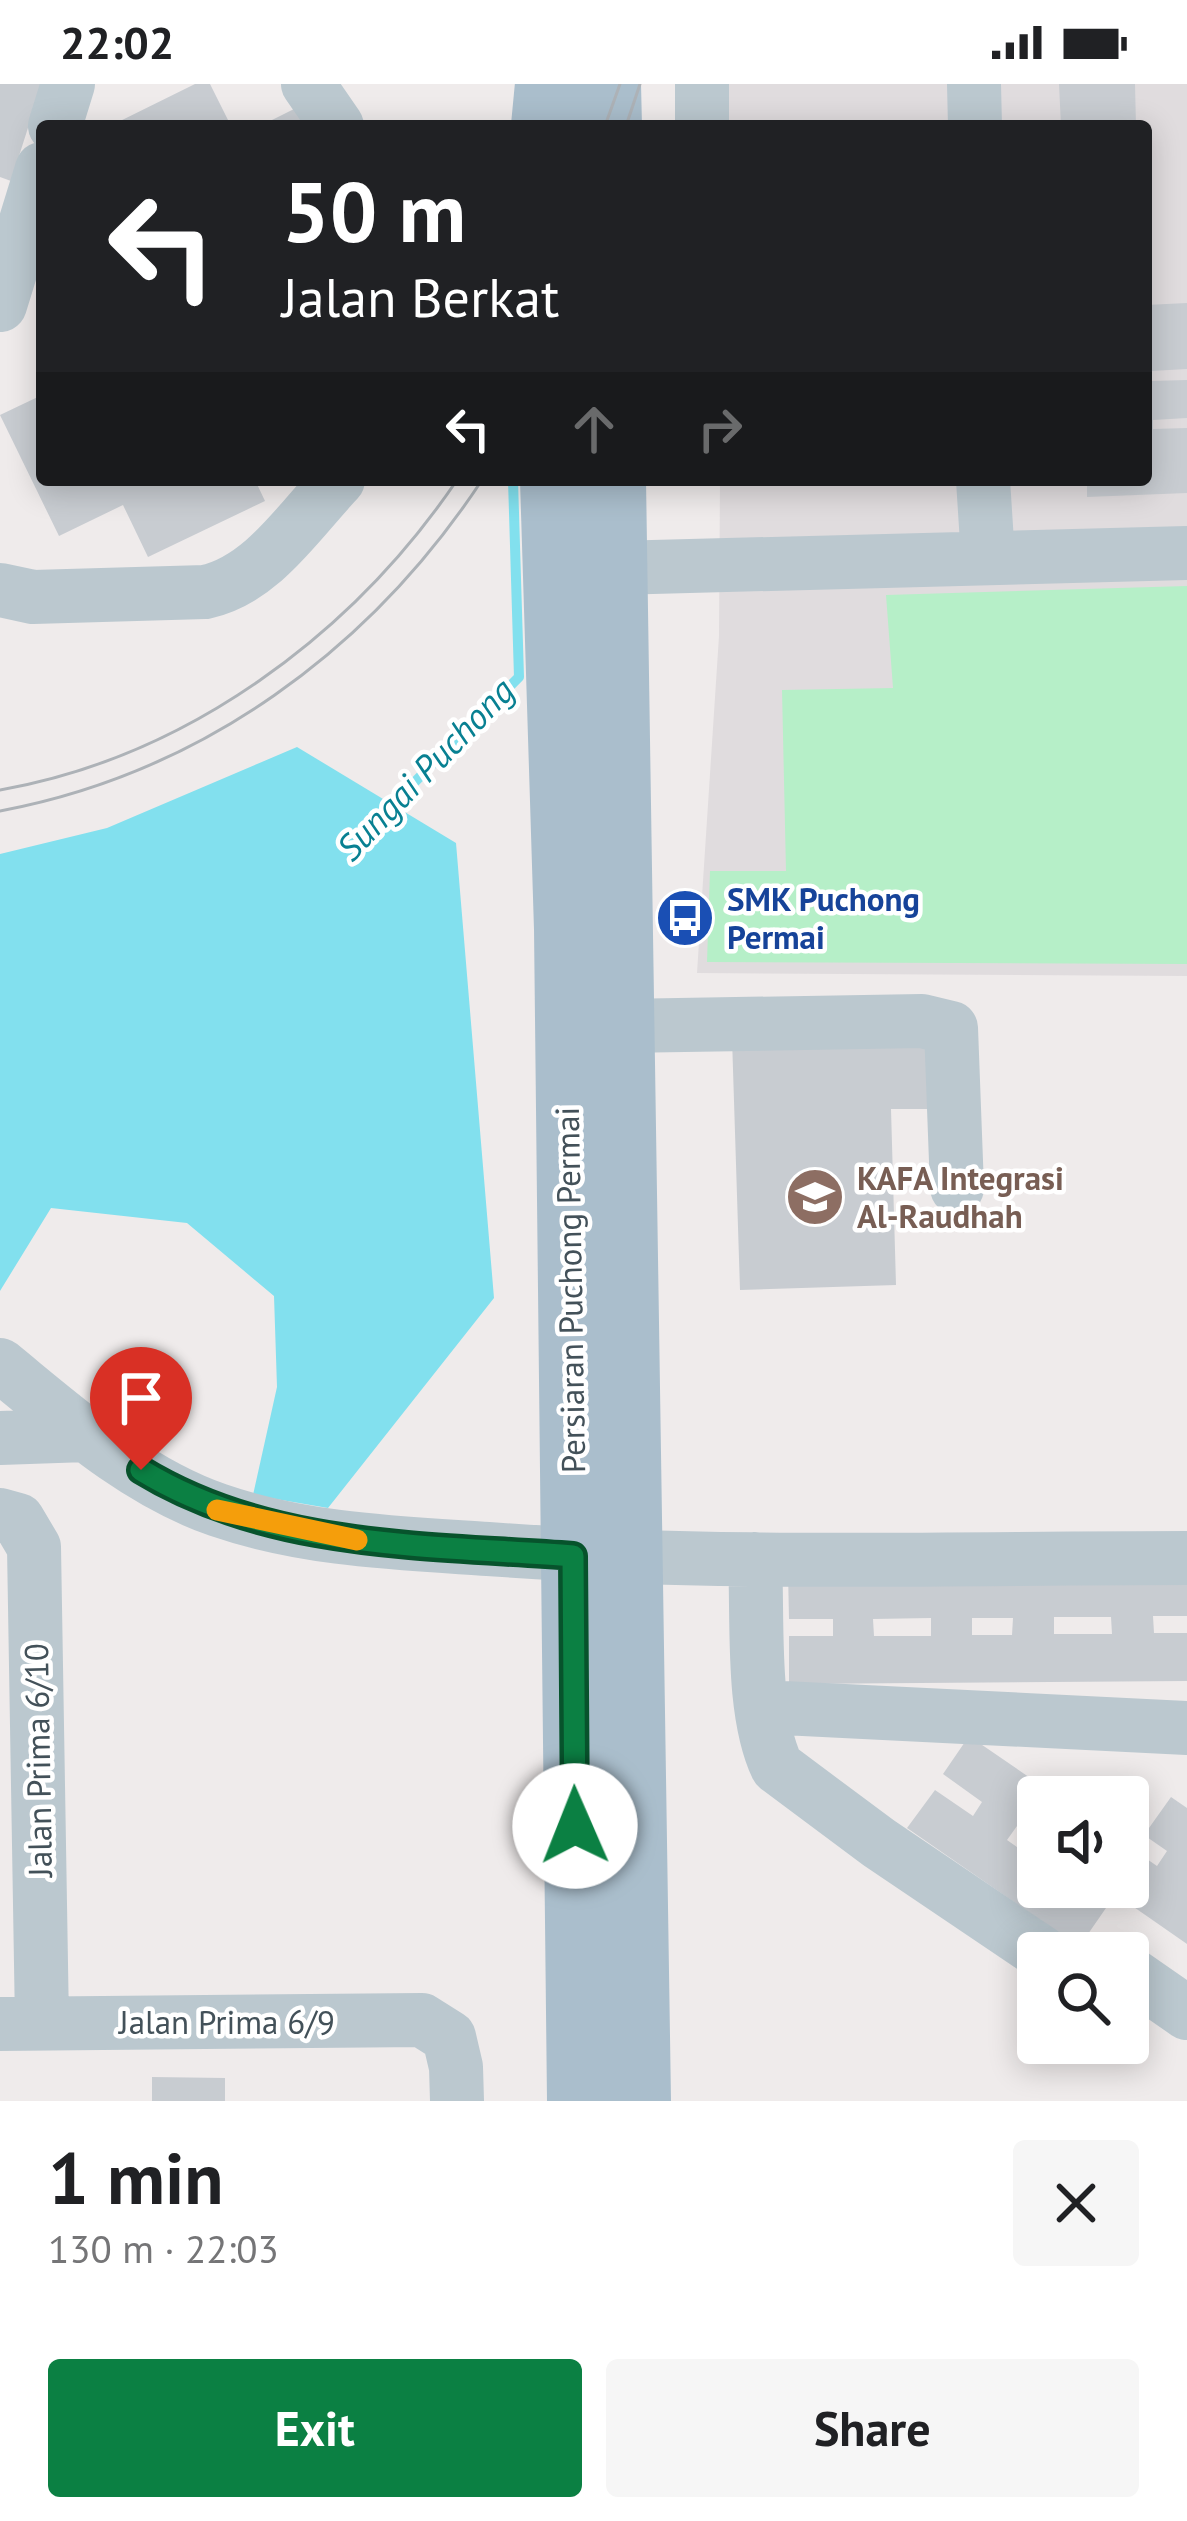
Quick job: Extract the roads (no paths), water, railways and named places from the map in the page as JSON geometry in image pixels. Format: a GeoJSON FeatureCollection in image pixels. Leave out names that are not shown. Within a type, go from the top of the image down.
{"type":"FeatureCollection","features":[{"type":"Feature","properties":{"kind":"main road"},"geometry":{"type":"LineString","coordinates":[[608,84],[609,120]]}},
{"type":"Feature","properties":{"kind":"main road","name":"Persiaran Puchong Permai"},"geometry":{"type":"LineString","coordinates":[[553,486],[567,929],[601,1558],[638,2101]]}},
{"type":"Feature","properties":{"kind":"main road","name":"Persiaran Puchong Permai"},"geometry":{"type":"LineString","coordinates":[[580,2101],[621,1026],[614,486]]}},
{"type":"Feature","properties":{"kind":"street"},"geometry":{"type":"LineString","coordinates":[[57,120],[68,84]]}},
{"type":"Feature","properties":{"kind":"street"},"geometry":{"type":"LineString","coordinates":[[308,84],[333,120]]}},
{"type":"Feature","properties":{"kind":"street"},"geometry":{"type":"LineString","coordinates":[[702,84],[703,120]]}},
{"type":"Feature","properties":{"kind":"street"},"geometry":{"type":"LineString","coordinates":[[974,84],[975,120]]}},
{"type":"Feature","properties":{"kind":"street"},"geometry":{"type":"LineString","coordinates":[[0,305],[36,188]]}},
{"type":"Feature","properties":{"kind":"street"},"geometry":{"type":"LineString","coordinates":[[0,590],[33,597],[205,592],[231,587],[251,573],[332,486]]}},
{"type":"Feature","properties":{"kind":"street"},"geometry":{"type":"LineString","coordinates":[[983,486],[988,558]]}},
{"type":"Feature","properties":{"kind":"street"},"geometry":{"type":"LineString","coordinates":[[615,568],[1187,554]]}},
{"type":"Feature","properties":{"kind":"street"},"geometry":{"type":"LineString","coordinates":[[621,1026],[922,1021],[951,1028],[957,1188]]}},
{"type":"Feature","properties":{"kind":"street"},"geometry":{"type":"LineString","coordinates":[[0,1365],[86,1435],[162,1483],[218,1510],[338,1538],[601,1558],[1187,1558]]}},
{"type":"Feature","properties":{"kind":"street"},"geometry":{"type":"LineString","coordinates":[[0,1438],[86,1435]]}},
{"type":"Feature","properties":{"kind":"street","name":"Jalan Prima 6/10"},"geometry":{"type":"LineString","coordinates":[[0,1515],[18,1520],[34,1547],[21,2024]]}},
{"type":"Feature","properties":{"kind":"street"},"geometry":{"type":"LineString","coordinates":[[755,1559],[763,1707],[777,1767],[1017,1936]]}},
{"type":"Feature","properties":{"kind":"street"},"geometry":{"type":"LineString","coordinates":[[763,1707],[1187,1728]]}},
{"type":"Feature","properties":{"kind":"street"},"geometry":{"type":"LineString","coordinates":[[1149,1987],[1187,2013]]}},
{"type":"Feature","properties":{"kind":"street","name":"Jalan Prima 6/9"},"geometry":{"type":"LineString","coordinates":[[21,2024],[422,2020],[449,2037],[457,2101]]}},
{"type":"Feature","properties":{"kind":"water"},"geometry":{"type":"Polygon","coordinates":[[[297,747],[456,843],[494,1298],[328,1508],[253,1495],[277,1387],[274,1296],[187,1223],[51,1208],[0,1291],[0,854],[107,828],[297,747]]]}},
{"type":"Feature","properties":{"kind":"waterway","name":"Sungai Puchong"},"geometry":{"type":"LineString","coordinates":[[385,812],[519,677],[513,486]]}},
{"type":"Feature","properties":{"kind":"tram line"},"geometry":{"type":"LineString","coordinates":[[607,120],[620,84]]}},
{"type":"Feature","properties":{"kind":"tram line"},"geometry":{"type":"LineString","coordinates":[[628,120],[640,84]]}},
{"type":"Feature","properties":{"kind":"tram line"},"geometry":{"type":"LineString","coordinates":[[0,790],[69,774],[136,749],[259,681],[316,638],[368,589],[452,486]]}},
{"type":"Feature","properties":{"kind":"tram line"},"geometry":{"type":"LineString","coordinates":[[0,811],[74,793],[145,767],[275,695],[388,598],[478,486]]}},
{"type":"Feature","properties":{"kind":"place","name":"SMK Puchong Permai"},"geometry":{"type":"Point","coordinates":[685,918]}},
{"type":"Feature","properties":{"kind":"place","name":"KAFA Integrasi Al-Raudhah"},"geometry":{"type":"Point","coordinates":[815,1197]}}]}
